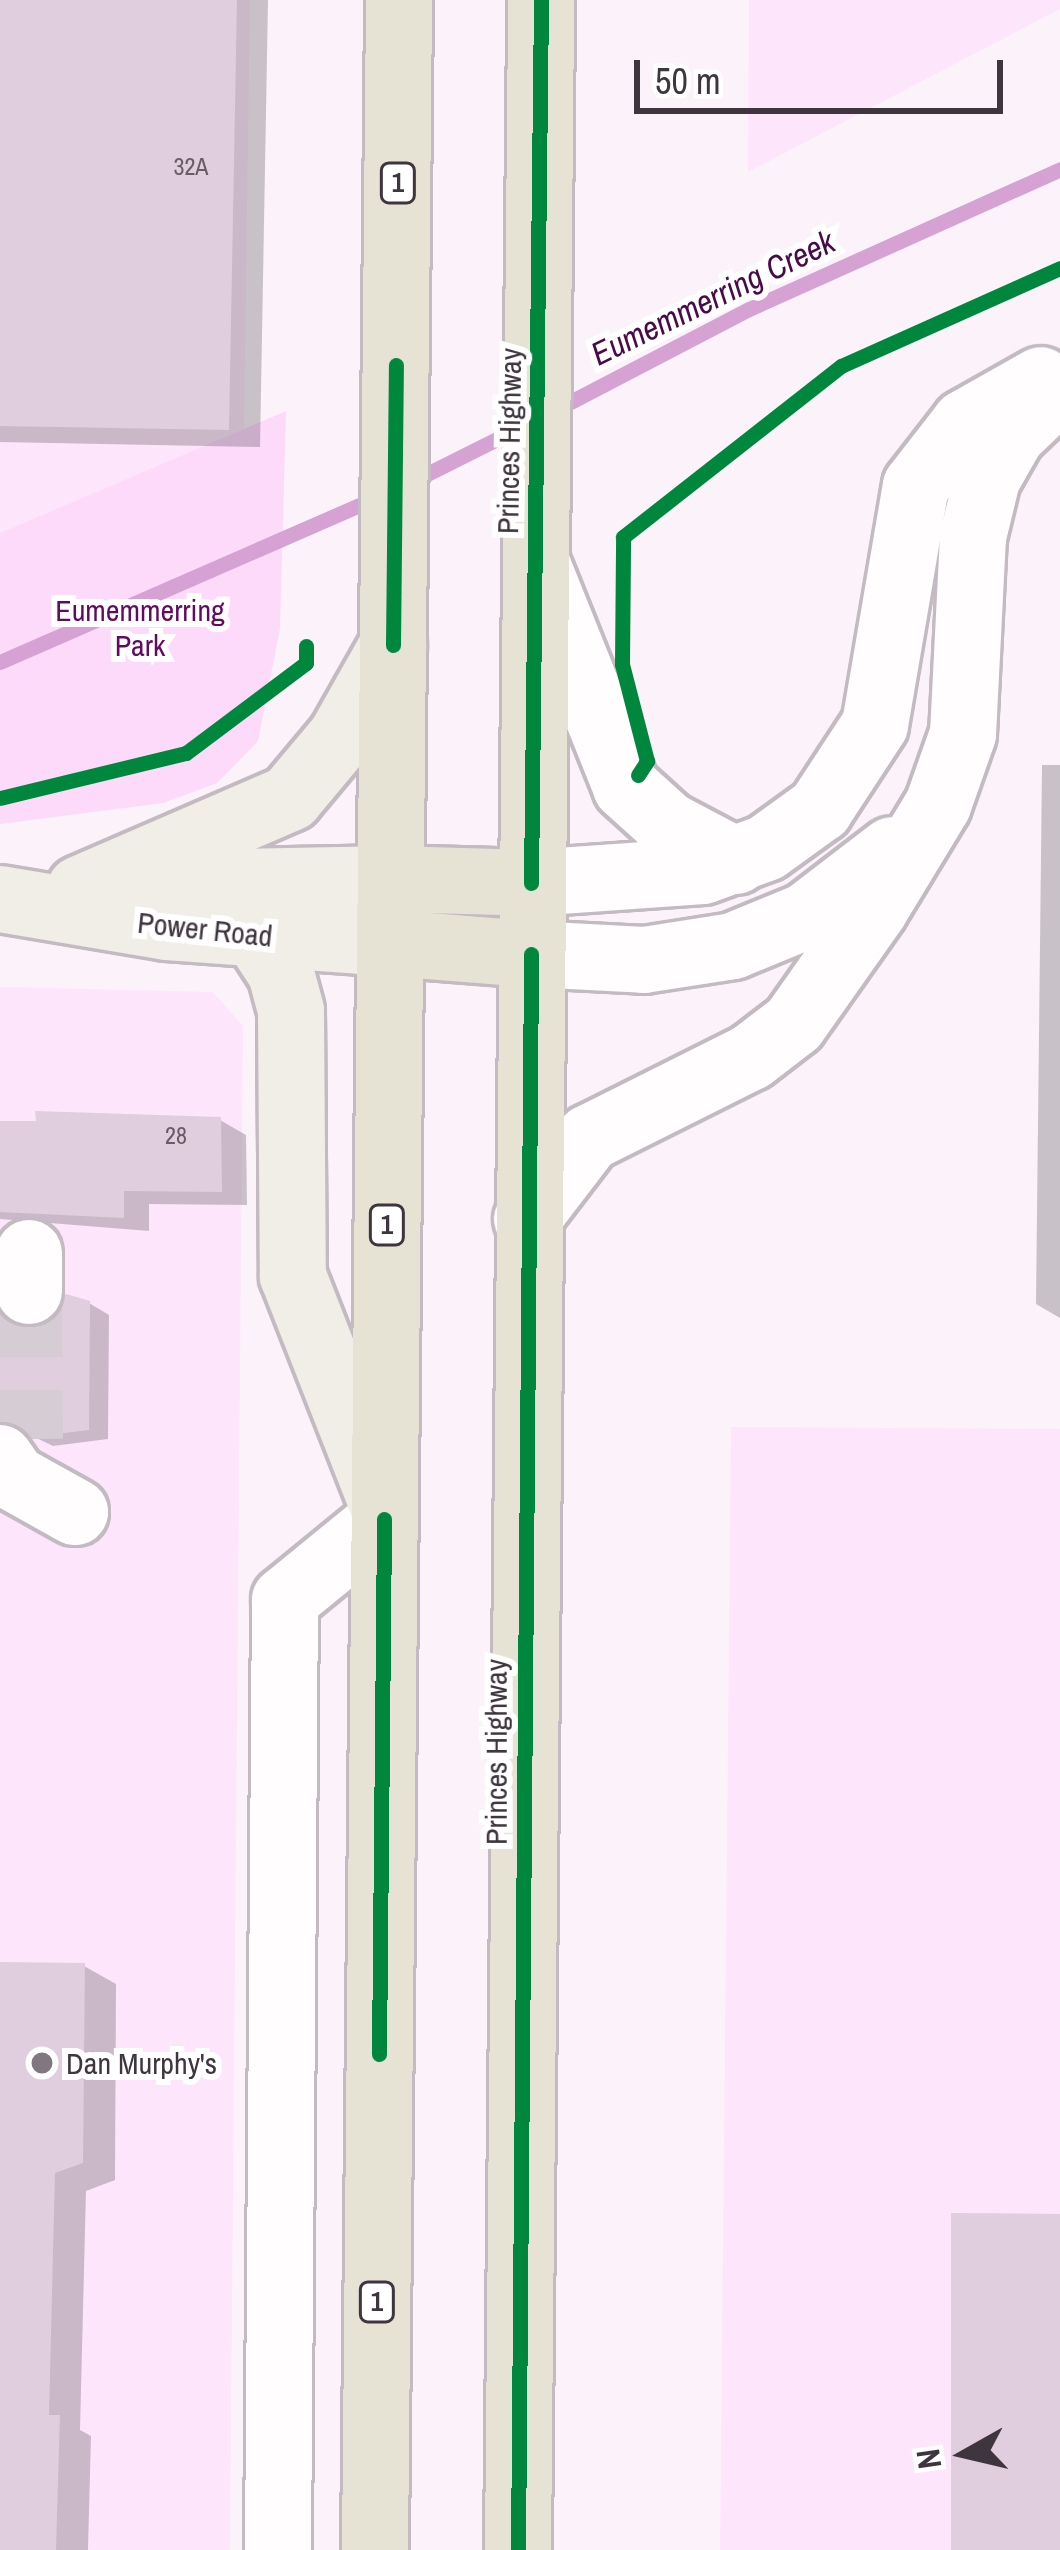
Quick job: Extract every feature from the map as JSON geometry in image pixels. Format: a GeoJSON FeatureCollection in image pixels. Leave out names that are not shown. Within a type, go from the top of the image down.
{"type":"FeatureCollection","features":[{"type":"Feature","properties":{"kind":"highway","name":"1"},"geometry":{"type":"LineString","coordinates":[[375,2550],[399,0]]}},
{"type":"Feature","properties":{"kind":"highway","name":"Princes Highway"},"geometry":{"type":"LineString","coordinates":[[518,2550],[541,0]]}},
{"type":"Feature","properties":{"kind":"highway"},"geometry":{"type":"LineString","coordinates":[[392,879],[531,883]]}},
{"type":"Feature","properties":{"kind":"highway"},"geometry":{"type":"LineString","coordinates":[[390,943],[531,954]]}},
{"type":"Feature","properties":{"kind":"main road"},"geometry":{"type":"LineString","coordinates":[[34,896],[290,798],[341,737],[393,618]]}},
{"type":"Feature","properties":{"kind":"main road","name":"Power Road"},"geometry":{"type":"LineString","coordinates":[[34,896],[392,879]]}},
{"type":"Feature","properties":{"kind":"main road","name":"Power Road"},"geometry":{"type":"LineString","coordinates":[[34,896],[257,936],[390,943]]}},
{"type":"Feature","properties":{"kind":"main road"},"geometry":{"type":"LineString","coordinates":[[257,936],[281,973],[291,1011],[292,1276],[384,1514]]}},
{"type":"Feature","properties":{"kind":"street"},"geometry":{"type":"LineString","coordinates":[[531,883],[655,880],[736,860],[804,824],[860,757],[891,652],[906,518],[931,458],[965,423],[1060,370]]}},
{"type":"Feature","properties":{"kind":"street"},"geometry":{"type":"LineString","coordinates":[[527,1219],[590,1138],[751,1057],[794,1024],[938,805],[963,734],[978,506],[1012,436],[1060,388]]}},
{"type":"Feature","properties":{"kind":"street"},"geometry":{"type":"LineString","coordinates":[[535,542],[626,787],[668,825],[736,860]]}},
{"type":"Feature","properties":{"kind":"street"},"geometry":{"type":"LineString","coordinates":[[531,954],[644,960],[755,939],[832,899],[938,805]]}},
{"type":"Feature","properties":{"kind":"street"},"geometry":{"type":"LineString","coordinates":[[15,1448],[14,1478],[75,1512]]}},
{"type":"Feature","properties":{"kind":"street"},"geometry":{"type":"LineString","coordinates":[[278,2550],[285,1600],[384,1514]]}},
{"type":"Feature","properties":{"kind":"shaded area"},"geometry":{"type":"Polygon","coordinates":[[[0,0],[250,0],[244,429],[0,533],[0,0]]]}},
{"type":"Feature","properties":{"kind":"shaded area"},"geometry":{"type":"Polygon","coordinates":[[[749,0],[1060,0],[1060,9],[748,172],[749,0]]]}},
{"type":"Feature","properties":{"kind":"shaded area"},"geometry":{"type":"Polygon","coordinates":[[[0,987],[213,992],[243,1026],[230,2550],[0,2550],[0,987]]]}},
{"type":"Feature","properties":{"kind":"shaded area"},"geometry":{"type":"Polygon","coordinates":[[[731,1427],[1060,1429],[1060,2550],[720,2550],[731,1427]]]}},
{"type":"Feature","properties":{"kind":"green space","name":"Eumemmerring Park"},"geometry":{"type":"Polygon","coordinates":[[[286,411],[280,628],[258,741],[217,783],[163,803],[0,824],[0,533],[286,411]]]}},
{"type":"Feature","properties":{"kind":"building"},"geometry":{"type":"Polygon","coordinates":[[[0,0],[237,0],[229,430],[0,426],[0,0]]]}},
{"type":"Feature","properties":{"kind":"building"},"geometry":{"type":"Polygon","coordinates":[[[35,1111],[221,1117],[222,1192],[124,1191],[124,1218],[0,1212],[0,1121],[36,1121],[35,1111]]]}},
{"type":"Feature","properties":{"kind":"building"},"geometry":{"type":"Polygon","coordinates":[[[66,1294],[90,1301],[89,1430],[31,1437],[0,1421],[0,1313],[28,1328],[47,1324],[66,1294]]]}},
{"type":"Feature","properties":{"kind":"building"},"geometry":{"type":"Polygon","coordinates":[[[0,1962],[85,1963],[83,2163],[55,2173],[49,2415],[60,2415],[56,2550],[0,2550],[0,1962]]]}},
{"type":"Feature","properties":{"kind":"building"},"geometry":{"type":"Polygon","coordinates":[[[951,2213],[1060,2214],[1060,2550],[951,2550],[951,2213]]]}},
{"type":"Feature","properties":{"kind":"waterway","name":"Eumemmerring Creek"},"geometry":{"type":"LineString","coordinates":[[553,411],[749,309],[1060,169]]}},
{"type":"Feature","properties":{"kind":"waterway","name":"Eumemmerring Creek"},"geometry":{"type":"LineString","coordinates":[[409,483],[521,427]]}},
{"type":"Feature","properties":{"kind":"waterway","name":"Eumemmerring Creek"},"geometry":{"type":"LineString","coordinates":[[0,662],[376,498]]}},
{"type":"Feature","properties":{"kind":"tunnel"},"geometry":{"type":"LineString","coordinates":[[29,1291],[30,1439]]}},
{"type":"Feature","properties":{"kind":"cycle path"},"geometry":{"type":"LineString","coordinates":[[531,883],[541,0]]}},
{"type":"Feature","properties":{"kind":"cycle path"},"geometry":{"type":"LineString","coordinates":[[638,775],[647,761],[622,664],[623,537],[841,366],[1060,268]]}},
{"type":"Feature","properties":{"kind":"cycle path"},"geometry":{"type":"LineString","coordinates":[[393,645],[396,365]]}},
{"type":"Feature","properties":{"kind":"cycle path"},"geometry":{"type":"LineString","coordinates":[[0,798],[186,753],[306,663],[306,646]]}},
{"type":"Feature","properties":{"kind":"cycle path"},"geometry":{"type":"LineString","coordinates":[[518,2550],[531,954]]}},
{"type":"Feature","properties":{"kind":"cycle path"},"geometry":{"type":"LineString","coordinates":[[379,2054],[384,1519]]}},
{"type":"Feature","properties":{"kind":"place","name":"Dan Murphy's"},"geometry":{"type":"Point","coordinates":[42,2063]}}]}
